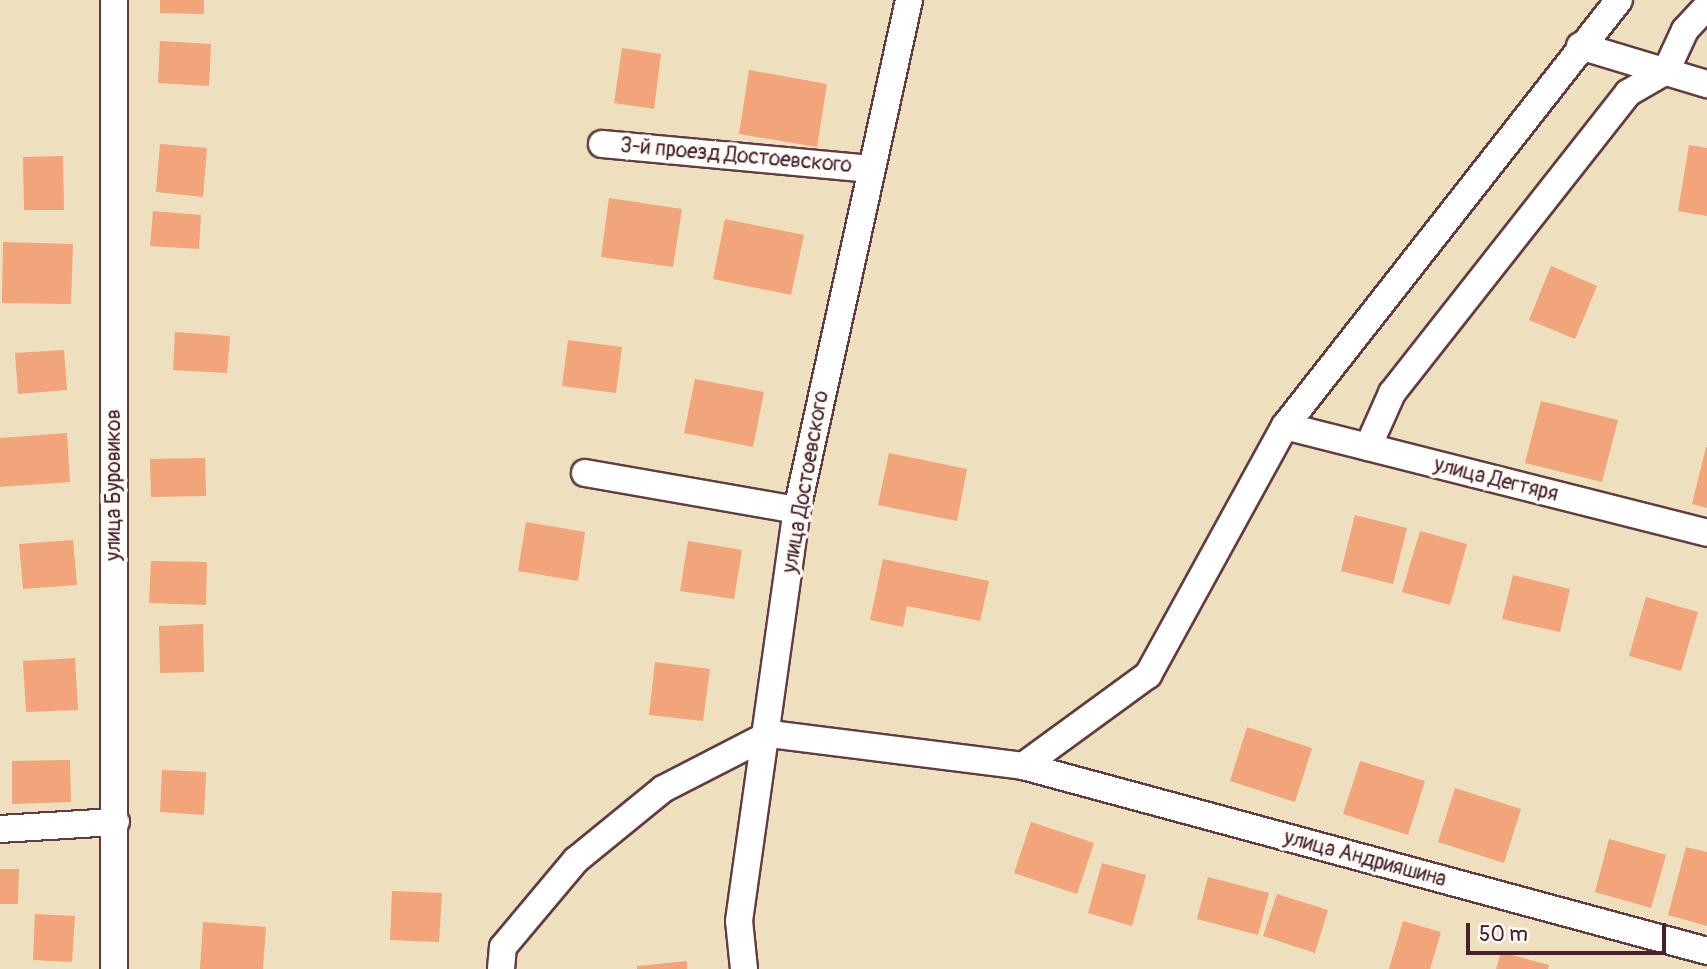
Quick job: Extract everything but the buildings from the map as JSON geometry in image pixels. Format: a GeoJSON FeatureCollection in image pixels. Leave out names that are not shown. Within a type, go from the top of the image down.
{"type":"FeatureCollection","features":[{"type":"Feature","properties":{"kind":"street","name":"улица Буровиков"},"geometry":{"type":"LineString","coordinates":[[114,0],[114,969]]}},
{"type":"Feature","properties":{"kind":"street","name":"улица Достоевского"},"geometry":{"type":"LineString","coordinates":[[744,969],[739,921],[770,734],[797,510],[869,169],[909,0]]}},
{"type":"Feature","properties":{"kind":"street"},"geometry":{"type":"LineString","coordinates":[[1023,766],[1148,675],[1285,426],[1580,46],[1619,0]]}},
{"type":"Feature","properties":{"kind":"street"},"geometry":{"type":"LineString","coordinates":[[1368,447],[1392,393],[1628,93],[1665,71],[1685,30],[1707,6]]}},
{"type":"Feature","properties":{"kind":"street"},"geometry":{"type":"LineString","coordinates":[[1580,46],[1707,84]]}},
{"type":"Feature","properties":{"kind":"street","name":"3-й проезд Достоевского"},"geometry":{"type":"LineString","coordinates":[[602,144],[869,169]]}},
{"type":"Feature","properties":{"kind":"street","name":"улица Дегтяря"},"geometry":{"type":"LineString","coordinates":[[1285,426],[1707,533]]}},
{"type":"Feature","properties":{"kind":"street"},"geometry":{"type":"LineString","coordinates":[[585,473],[797,510]]}},
{"type":"Feature","properties":{"kind":"street"},"geometry":{"type":"LineString","coordinates":[[501,969],[503,947],[576,860],[663,789],[770,734]]}},
{"type":"Feature","properties":{"kind":"street","name":"улица Андрияшина"},"geometry":{"type":"LineString","coordinates":[[770,734],[1023,766],[1707,951]]}},
{"type":"Feature","properties":{"kind":"street"},"geometry":{"type":"LineString","coordinates":[[0,829],[116,821]]}}]}
